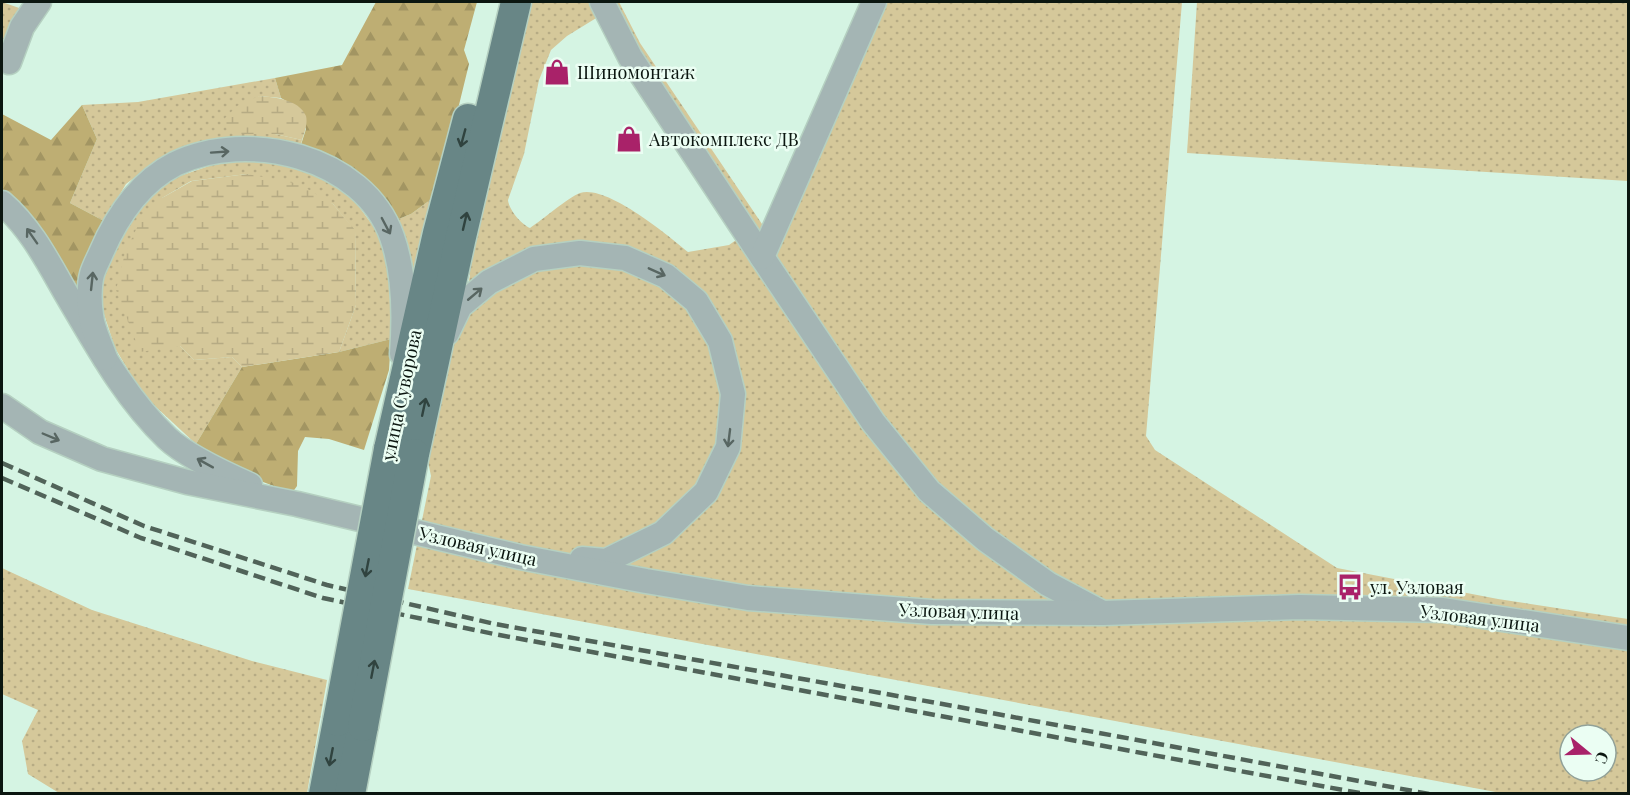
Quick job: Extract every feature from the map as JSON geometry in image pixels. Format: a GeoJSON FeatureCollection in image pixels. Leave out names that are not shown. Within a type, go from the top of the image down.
{"type":"FeatureCollection","features":[{"type":"Feature","properties":{"kind":"main road","name":"улица Суворова"},"geometry":{"type":"LineString","coordinates":[[324,794],[350,724],[401,451],[438,233],[468,117],[503,2]]}},
{"type":"Feature","properties":{"kind":"main road","name":"улица Суворова"},"geometry":{"type":"LineString","coordinates":[[401,451],[434,360],[516,2]]}},
{"type":"Feature","properties":{"kind":"main road","name":"улица Суворова"},"geometry":{"type":"LineString","coordinates":[[350,724],[350,794]]}},
{"type":"Feature","properties":{"kind":"street"},"geometry":{"type":"LineString","coordinates":[[9,62],[22,27],[39,2]]}},
{"type":"Feature","properties":{"kind":"street"},"geometry":{"type":"LineString","coordinates":[[602,2],[630,57],[762,257],[873,422],[928,491],[985,539],[1048,584],[1103,614]]}},
{"type":"Feature","properties":{"kind":"street"},"geometry":{"type":"LineString","coordinates":[[762,257],[874,2]]}},
{"type":"Feature","properties":{"kind":"street"},"geometry":{"type":"LineString","coordinates":[[105,358],[91,316],[92,274],[112,227],[142,188],[174,165],[205,153],[245,150],[279,151],[318,163],[351,181],[378,210],[391,236],[403,280],[401,451]]}},
{"type":"Feature","properties":{"kind":"street"},"geometry":{"type":"LineString","coordinates":[[2,203],[18,217],[39,247],[105,358],[136,402],[168,439],[231,477],[297,504]]}},
{"type":"Feature","properties":{"kind":"street"},"geometry":{"type":"LineString","coordinates":[[434,360],[460,306],[489,282],[534,259],[580,253],[625,258],[666,276],[696,301],[720,341],[733,394],[728,447],[706,492],[646,549],[644,558],[647,570],[665,585]]}},
{"type":"Feature","properties":{"kind":"street"},"geometry":{"type":"LineString","coordinates":[[2,406],[39,432],[102,459],[188,482],[297,504]]}},
{"type":"Feature","properties":{"kind":"street","name":"Узловая улица"},"geometry":{"type":"LineString","coordinates":[[297,504],[520,557],[665,585],[748,598],[932,612],[1103,614],[1299,607],[1443,610],[1629,638]]}},
{"type":"Feature","properties":{"kind":"street"},"geometry":{"type":"LineString","coordinates":[[520,557],[606,561],[663,533]]}},
{"type":"Feature","properties":{"kind":"green space"},"geometry":{"type":"Polygon","coordinates":[[[2,2],[22,9],[2,46],[2,2]]]}},
{"type":"Feature","properties":{"kind":"green space"},"geometry":{"type":"Polygon","coordinates":[[[376,2],[477,2],[464,50],[469,64],[437,195],[411,214],[396,220],[375,189],[356,171],[300,148],[306,129],[298,108],[281,98],[275,78],[342,65],[376,2]]]}},
{"type":"Feature","properties":{"kind":"green space"},"geometry":{"type":"Polygon","coordinates":[[[528,2],[619,2],[640,43],[764,227],[864,2],[1182,2],[1146,436],[1155,450],[1337,568],[1498,599],[1628,619],[1628,793],[1501,793],[408,589],[431,476],[426,452],[441,368],[460,327],[470,275],[463,269],[528,2]],[[606,12],[567,36],[551,50],[539,80],[524,154],[508,200],[519,220],[530,228],[575,195],[591,192],[620,203],[688,252],[729,245],[746,233],[606,12]]]}},
{"type":"Feature","properties":{"kind":"green space"},"geometry":{"type":"Polygon","coordinates":[[[1197,2],[1628,2],[1628,181],[1187,153],[1197,2]]]}},
{"type":"Feature","properties":{"kind":"green space"},"geometry":{"type":"Polygon","coordinates":[[[275,78],[281,98],[259,96],[235,134],[275,134],[302,140],[300,148],[202,145],[159,159],[126,184],[104,221],[70,203],[97,139],[82,105],[138,102],[275,78]]]}},
{"type":"Feature","properties":{"kind":"green space"},"geometry":{"type":"Polygon","coordinates":[[[259,96],[292,102],[303,110],[306,116],[306,129],[302,140],[275,134],[235,134],[227,131],[225,118],[237,106],[259,96]]]}},
{"type":"Feature","properties":{"kind":"green space"},"geometry":{"type":"Polygon","coordinates":[[[82,105],[97,139],[70,203],[104,221],[81,293],[73,293],[2,199],[2,114],[51,140],[82,105]]]}},
{"type":"Feature","properties":{"kind":"green space"},"geometry":{"type":"Polygon","coordinates":[[[252,160],[292,165],[329,179],[357,204],[379,234],[389,270],[391,339],[339,352],[356,305],[355,231],[333,204],[247,174],[191,181],[162,198],[180,346],[194,360],[232,357],[242,367],[196,444],[143,395],[115,348],[103,311],[102,274],[112,244],[142,203],[171,179],[212,165],[252,160]]]}},
{"type":"Feature","properties":{"kind":"green space"},"geometry":{"type":"Polygon","coordinates":[[[247,174],[299,184],[333,204],[355,230],[356,305],[339,352],[242,367],[232,357],[194,360],[180,346],[140,352],[116,290],[125,253],[139,223],[162,198],[192,181],[247,174]]]}},
{"type":"Feature","properties":{"kind":"green space"},"geometry":{"type":"Polygon","coordinates":[[[437,195],[421,265],[412,269],[396,220],[411,214],[437,195]]]}},
{"type":"Feature","properties":{"kind":"green space"},"geometry":{"type":"Polygon","coordinates":[[[391,339],[389,370],[364,450],[329,439],[305,437],[298,451],[297,486],[292,493],[213,461],[196,444],[242,367],[339,352],[391,339]]]}},
{"type":"Feature","properties":{"kind":"green space"},"geometry":{"type":"Polygon","coordinates":[[[2,568],[92,610],[252,661],[327,680],[307,793],[59,793],[28,774],[22,741],[38,710],[2,694],[2,568]]]}},
{"type":"Feature","properties":{"kind":"railway"},"geometry":{"type":"LineString","coordinates":[[2,463],[144,526],[327,585],[495,624],[1429,794]]}},
{"type":"Feature","properties":{"kind":"railway"},"geometry":{"type":"LineString","coordinates":[[2,478],[141,538],[323,598],[494,634],[1365,794]]}},
{"type":"Feature","properties":{"kind":"place","name":"Шиномонтаж"},"geometry":{"type":"Point","coordinates":[557,72]}},
{"type":"Feature","properties":{"kind":"place","name":"Автокомплекс ДВ"},"geometry":{"type":"Point","coordinates":[629,139]}},
{"type":"Feature","properties":{"kind":"place","name":"ул. Узловая"},"geometry":{"type":"Point","coordinates":[1350,587]}}]}
